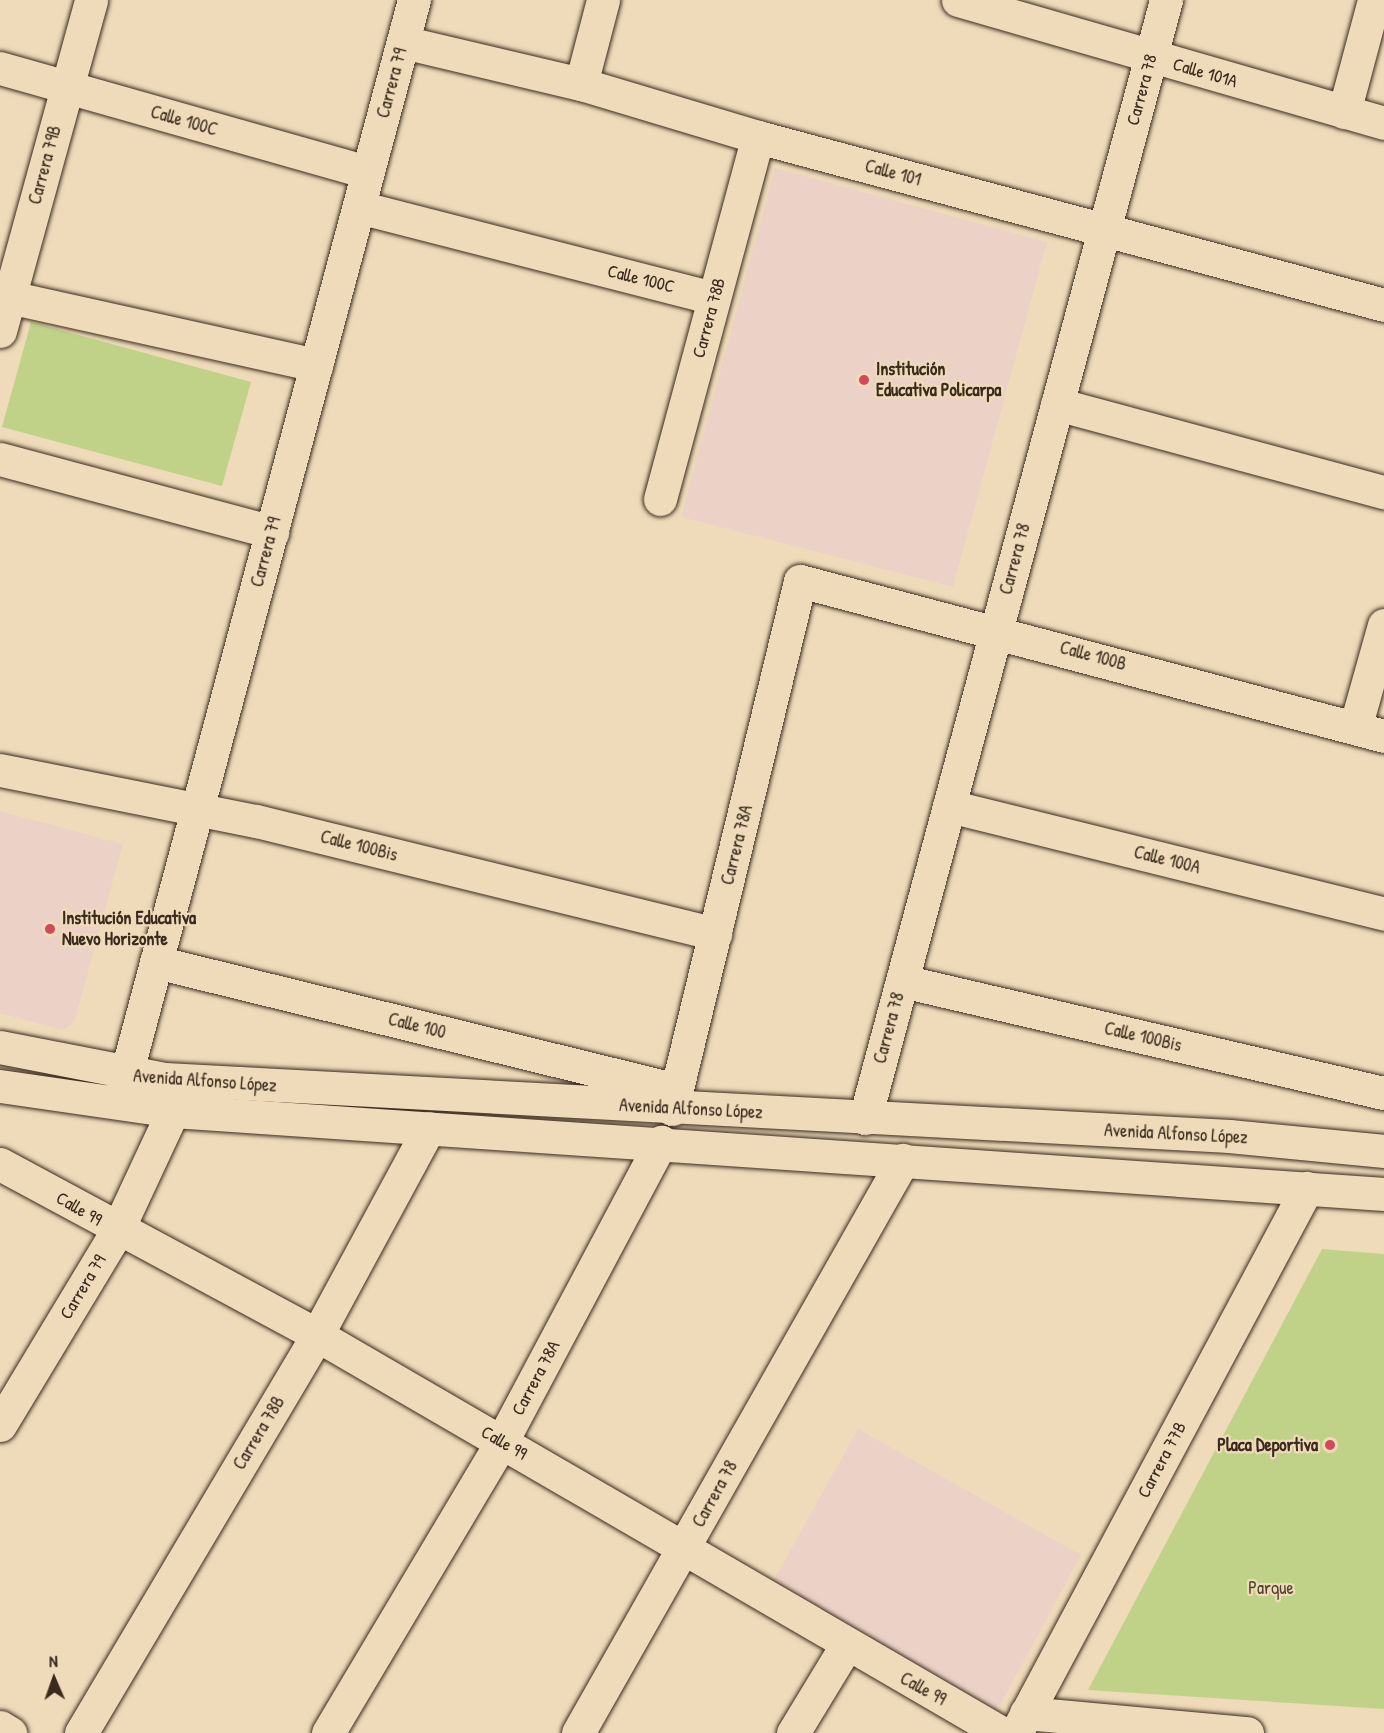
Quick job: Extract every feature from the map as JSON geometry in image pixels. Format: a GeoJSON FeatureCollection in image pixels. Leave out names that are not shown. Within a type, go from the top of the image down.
{"type":"FeatureCollection","features":[{"type":"Feature","properties":{"kind":"street","name":"Carrera 79B"},"geometry":{"type":"LineString","coordinates":[[0,331],[5,297],[91,0]]}},
{"type":"Feature","properties":{"kind":"street","name":"Carrera 79"},"geometry":{"type":"LineString","coordinates":[[122,1090],[414,0]]}},
{"type":"Feature","properties":{"kind":"street"},"geometry":{"type":"LineString","coordinates":[[581,84],[603,0]]}},
{"type":"Feature","properties":{"kind":"street","name":"Carrera 78"},"geometry":{"type":"LineString","coordinates":[[865,1118],[1166,0]]}},
{"type":"Feature","properties":{"kind":"street"},"geometry":{"type":"LineString","coordinates":[[1344,112],[1374,0]]}},
{"type":"Feature","properties":{"kind":"street","name":"Calle 101A"},"geometry":{"type":"LineString","coordinates":[[970,1],[1150,58],[1384,123]]}},
{"type":"Feature","properties":{"kind":"street","name":"Calle 101"},"geometry":{"type":"LineString","coordinates":[[403,42],[581,84],[758,137],[1384,305]]}},
{"type":"Feature","properties":{"kind":"street","name":"Calle 100C"},"geometry":{"type":"LineString","coordinates":[[0,68],[368,172]]}},
{"type":"Feature","properties":{"kind":"street","name":"Carrera 78B"},"geometry":{"type":"LineString","coordinates":[[660,499],[758,137]]}},
{"type":"Feature","properties":{"kind":"street","name":"Calle 100C"},"geometry":{"type":"LineString","coordinates":[[358,207],[714,298]]}},
{"type":"Feature","properties":{"kind":"street"},"geometry":{"type":"LineString","coordinates":[[5,297],[316,365]]}},
{"type":"Feature","properties":{"kind":"street"},"geometry":{"type":"LineString","coordinates":[[1057,404],[1384,492]]}},
{"type":"Feature","properties":{"kind":"street"},"geometry":{"type":"LineString","coordinates":[[0,459],[272,532]]}},
{"type":"Feature","properties":{"kind":"street","name":"Calle 100B"},"geometry":{"type":"LineString","coordinates":[[800,581],[996,629],[1370,732]]}},
{"type":"Feature","properties":{"kind":"street","name":"Carrera 78A"},"geometry":{"type":"LineString","coordinates":[[675,1100],[800,581]]}},
{"type":"Feature","properties":{"kind":"street"},"geometry":{"type":"LineString","coordinates":[[1370,732],[1384,625]]}},
{"type":"Feature","properties":{"kind":"street","name":"Calle 100Bis"},"geometry":{"type":"LineString","coordinates":[[0,770],[196,812],[256,820],[715,934]]}},
{"type":"Feature","properties":{"kind":"street","name":"Calle 100A"},"geometry":{"type":"LineString","coordinates":[[949,806],[1384,914]]}},
{"type":"Feature","properties":{"kind":"street","name":"Calle 100"},"geometry":{"type":"LineString","coordinates":[[156,962],[675,1100]]}},
{"type":"Feature","properties":{"kind":"street","name":"Calle 100Bis"},"geometry":{"type":"LineString","coordinates":[[902,981],[1384,1094]]}},
{"type":"Feature","properties":{"kind":"street","name":"Avenida Alfonso López"},"geometry":{"type":"LineString","coordinates":[[0,1047],[122,1090],[172,1111],[661,1142],[1384,1194]]}},
{"type":"Feature","properties":{"kind":"street","name":"Avenida Alfonso López"},"geometry":{"type":"LineString","coordinates":[[0,1086],[675,1100],[865,1118],[1229,1136],[1384,1151]]}},
{"type":"Feature","properties":{"kind":"street","name":"Carrera 79"},"geometry":{"type":"LineString","coordinates":[[0,1425],[117,1231],[172,1111]]}},
{"type":"Feature","properties":{"kind":"street","name":"Carrera 78B"},"geometry":{"type":"LineString","coordinates":[[81,1733],[317,1335],[429,1128]]}},
{"type":"Feature","properties":{"kind":"street","name":"Carrera 78A"},"geometry":{"type":"LineString","coordinates":[[328,1733],[502,1441],[661,1142]]}},
{"type":"Feature","properties":{"kind":"street","name":"Carrera 78"},"geometry":{"type":"LineString","coordinates":[[578,1733],[903,1160]]}},
{"type":"Feature","properties":{"kind":"street","name":"Calle 99"},"geometry":{"type":"LineString","coordinates":[[0,1164],[117,1231],[317,1335],[685,1547],[846,1646],[1015,1726],[1247,1733]]}},
{"type":"Feature","properties":{"kind":"street","name":"Carrera 77B"},"geometry":{"type":"LineString","coordinates":[[1015,1726],[1307,1188]]}},
{"type":"Feature","properties":{"kind":"street"},"geometry":{"type":"LineString","coordinates":[[793,1733],[846,1646]]}},
{"type":"Feature","properties":{"kind":"street"},"geometry":{"type":"LineString","coordinates":[[0,1727],[10,1733]]}},
{"type":"Feature","properties":{"kind":"shaded area","name":"Institución Educativa Policarpa"},"geometry":{"type":"Polygon","coordinates":[[[775,168],[1047,242],[953,587],[681,517],[775,168]]]}},
{"type":"Feature","properties":{"kind":"shaded area","name":"Institución Educativa Nuevo Horizonte"},"geometry":{"type":"Polygon","coordinates":[[[0,811],[123,844],[74,1023],[62,1030],[0,1013],[0,811]]]}},
{"type":"Feature","properties":{"kind":"shaded area"},"geometry":{"type":"Polygon","coordinates":[[[858,1429],[1081,1555],[996,1713],[771,1585],[858,1429]]]}},
{"type":"Feature","properties":{"kind":"green space"},"geometry":{"type":"Polygon","coordinates":[[[31,322],[251,382],[222,486],[2,427],[31,322]]]}},
{"type":"Feature","properties":{"kind":"green space","name":"Parque"},"geometry":{"type":"Polygon","coordinates":[[[1322,1249],[1384,1254],[1384,1709],[1088,1690],[1322,1249]]]}},
{"type":"Feature","properties":{"kind":"place","name":"Institución Educativa Policarpa"},"geometry":{"type":"Point","coordinates":[864,380]}},
{"type":"Feature","properties":{"kind":"place","name":"Institución Educativa Nuevo Horizonte"},"geometry":{"type":"Point","coordinates":[50,929]}},
{"type":"Feature","properties":{"kind":"place","name":"Placa Deportiva"},"geometry":{"type":"Point","coordinates":[1330,1445]}}]}
